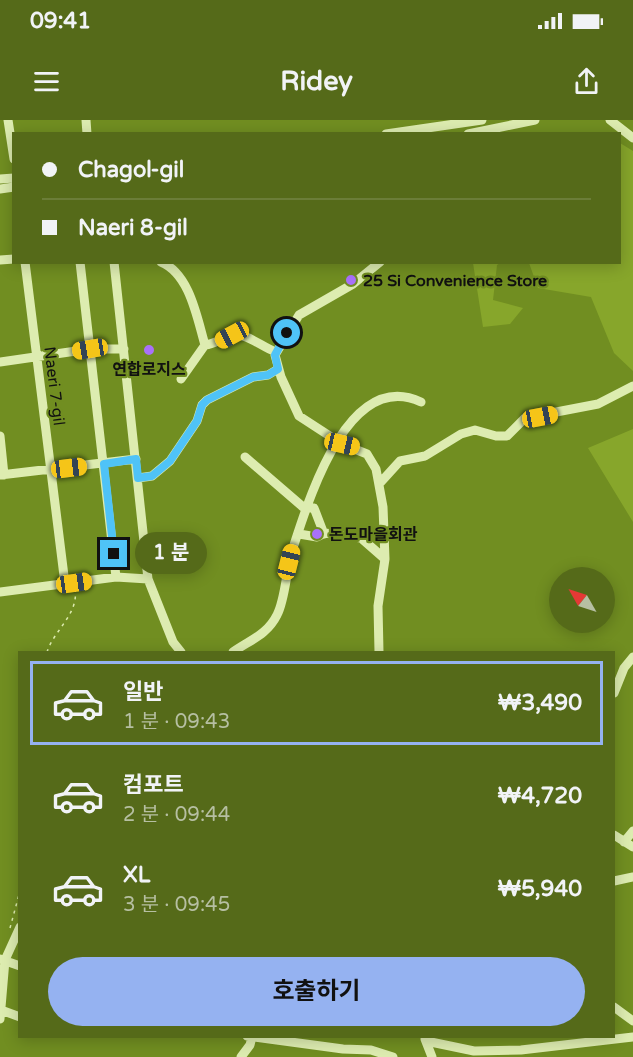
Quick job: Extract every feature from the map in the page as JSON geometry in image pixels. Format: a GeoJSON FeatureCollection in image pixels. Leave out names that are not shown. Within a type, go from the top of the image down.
{"type":"FeatureCollection","features":[{"type":"Feature","properties":{"kind":"street"},"geometry":{"type":"LineString","coordinates":[[8,120],[12,146]]}},
{"type":"Feature","properties":{"kind":"street"},"geometry":{"type":"LineString","coordinates":[[412,132],[437,130],[482,120]]}},
{"type":"Feature","properties":{"kind":"street"},"geometry":{"type":"LineString","coordinates":[[478,132],[535,120]]}},
{"type":"Feature","properties":{"kind":"street"},"geometry":{"type":"LineString","coordinates":[[615,122],[633,138]]}},
{"type":"Feature","properties":{"kind":"street","name":"Naeri 7-gil"},"geometry":{"type":"LineString","coordinates":[[26,264],[51,470],[69,583]]}},
{"type":"Feature","properties":{"kind":"street"},"geometry":{"type":"LineString","coordinates":[[80,264],[116,577]]}},
{"type":"Feature","properties":{"kind":"street"},"geometry":{"type":"LineString","coordinates":[[114,264],[148,579],[162,617],[180,651]]}},
{"type":"Feature","properties":{"kind":"street"},"geometry":{"type":"LineString","coordinates":[[378,264],[353,284],[298,315],[275,353],[278,369],[299,416],[337,440],[367,454],[380,483],[385,559],[378,606],[379,651]]}},
{"type":"Feature","properties":{"kind":"street"},"geometry":{"type":"LineString","coordinates":[[174,265],[193,306],[205,345]]}},
{"type":"Feature","properties":{"kind":"street"},"geometry":{"type":"LineString","coordinates":[[205,345],[216,344],[232,335],[243,336],[275,353]]}},
{"type":"Feature","properties":{"kind":"street"},"geometry":{"type":"LineString","coordinates":[[182,379],[205,345]]}},
{"type":"Feature","properties":{"kind":"street"},"geometry":{"type":"LineString","coordinates":[[0,362],[90,349],[124,349]]}},
{"type":"Feature","properties":{"kind":"street"},"geometry":{"type":"LineString","coordinates":[[138,478],[152,476],[170,461],[197,421],[202,405],[207,400],[253,377],[268,375],[278,369]]}},
{"type":"Feature","properties":{"kind":"street"},"geometry":{"type":"LineString","coordinates":[[380,483],[400,461],[425,456],[461,434],[475,430],[496,436],[507,436],[525,418],[598,404],[633,386]]}},
{"type":"Feature","properties":{"kind":"street"},"geometry":{"type":"LineString","coordinates":[[235,651],[266,633],[279,613],[285,576],[308,506],[344,429],[363,408],[380,401],[408,395],[421,402]]}},
{"type":"Feature","properties":{"kind":"street"},"geometry":{"type":"LineString","coordinates":[[0,436],[2,475],[136,459]]}},
{"type":"Feature","properties":{"kind":"street"},"geometry":{"type":"LineString","coordinates":[[245,457],[303,507],[308,506],[318,514],[324,534]]}},
{"type":"Feature","properties":{"kind":"street"},"geometry":{"type":"LineString","coordinates":[[299,534],[317,537],[324,534],[361,538],[385,559]]}},
{"type":"Feature","properties":{"kind":"street"},"geometry":{"type":"LineString","coordinates":[[0,592],[116,577],[148,579]]}},
{"type":"Feature","properties":{"kind":"street"},"geometry":{"type":"LineString","coordinates":[[615,690],[624,668],[633,657]]}},
{"type":"Feature","properties":{"kind":"street"},"geometry":{"type":"LineString","coordinates":[[624,842],[633,831]]}},
{"type":"Feature","properties":{"kind":"street"},"geometry":{"type":"LineString","coordinates":[[615,836],[633,848]]}},
{"type":"Feature","properties":{"kind":"street"},"geometry":{"type":"LineString","coordinates":[[615,881],[633,877]]}},
{"type":"Feature","properties":{"kind":"street"},"geometry":{"type":"LineString","coordinates":[[18,931],[2,960],[1,1014],[18,1017]]}},
{"type":"Feature","properties":{"kind":"street"},"geometry":{"type":"LineString","coordinates":[[2,960],[18,965]]}},
{"type":"Feature","properties":{"kind":"street"},"geometry":{"type":"LineString","coordinates":[[615,1008],[633,1022]]}},
{"type":"Feature","properties":{"kind":"street"},"geometry":{"type":"LineString","coordinates":[[425,1039],[474,1051],[509,1051],[633,1037]]}},
{"type":"Feature","properties":{"kind":"street"},"geometry":{"type":"LineString","coordinates":[[241,1057],[250,1045],[252,1038]]}},
{"type":"Feature","properties":{"kind":"street"},"geometry":{"type":"LineString","coordinates":[[260,1038],[343,1049],[371,1050],[393,1057]]}},
{"type":"Feature","properties":{"kind":"street"},"geometry":{"type":"LineString","coordinates":[[425,1039],[432,1057]]}},
{"type":"Feature","properties":{"kind":"path"},"geometry":{"type":"LineString","coordinates":[[47,651],[58,629],[73,610],[76,596],[69,583]]}},
{"type":"Feature","properties":{"kind":"path"},"geometry":{"type":"LineString","coordinates":[[13,941],[10,925],[18,898]]}},
{"type":"Feature","properties":{"kind":"green space"},"geometry":{"type":"Polygon","coordinates":[[[621,144],[633,151],[633,371],[614,353],[591,297],[538,288],[529,264],[621,264],[621,144]]]}},
{"type":"Feature","properties":{"kind":"green space"},"geometry":{"type":"Polygon","coordinates":[[[473,264],[498,264],[493,300],[523,308],[510,324],[483,327],[473,264]]]}},
{"type":"Feature","properties":{"kind":"green space"},"geometry":{"type":"Polygon","coordinates":[[[633,429],[633,522],[588,448],[633,429]]]}},
{"type":"Feature","properties":{"kind":"place","name":"25 Si Convenience Store"},"geometry":{"type":"Point","coordinates":[351,280]}},
{"type":"Feature","properties":{"kind":"place","name":"연합로지스"},"geometry":{"type":"Point","coordinates":[149,350]}},
{"type":"Feature","properties":{"kind":"place","name":"돈도마을회관"},"geometry":{"type":"Point","coordinates":[317,534]}},
{"type":"Feature","properties":{"kind":"route"},"geometry":{"type":"LineString","coordinates":[[114,554],[104,464],[136,459],[138,478],[152,476],[170,461],[187,438],[197,421],[202,405],[207,400],[253,377],[268,375],[278,369],[275,355],[287,333]]}}]}
